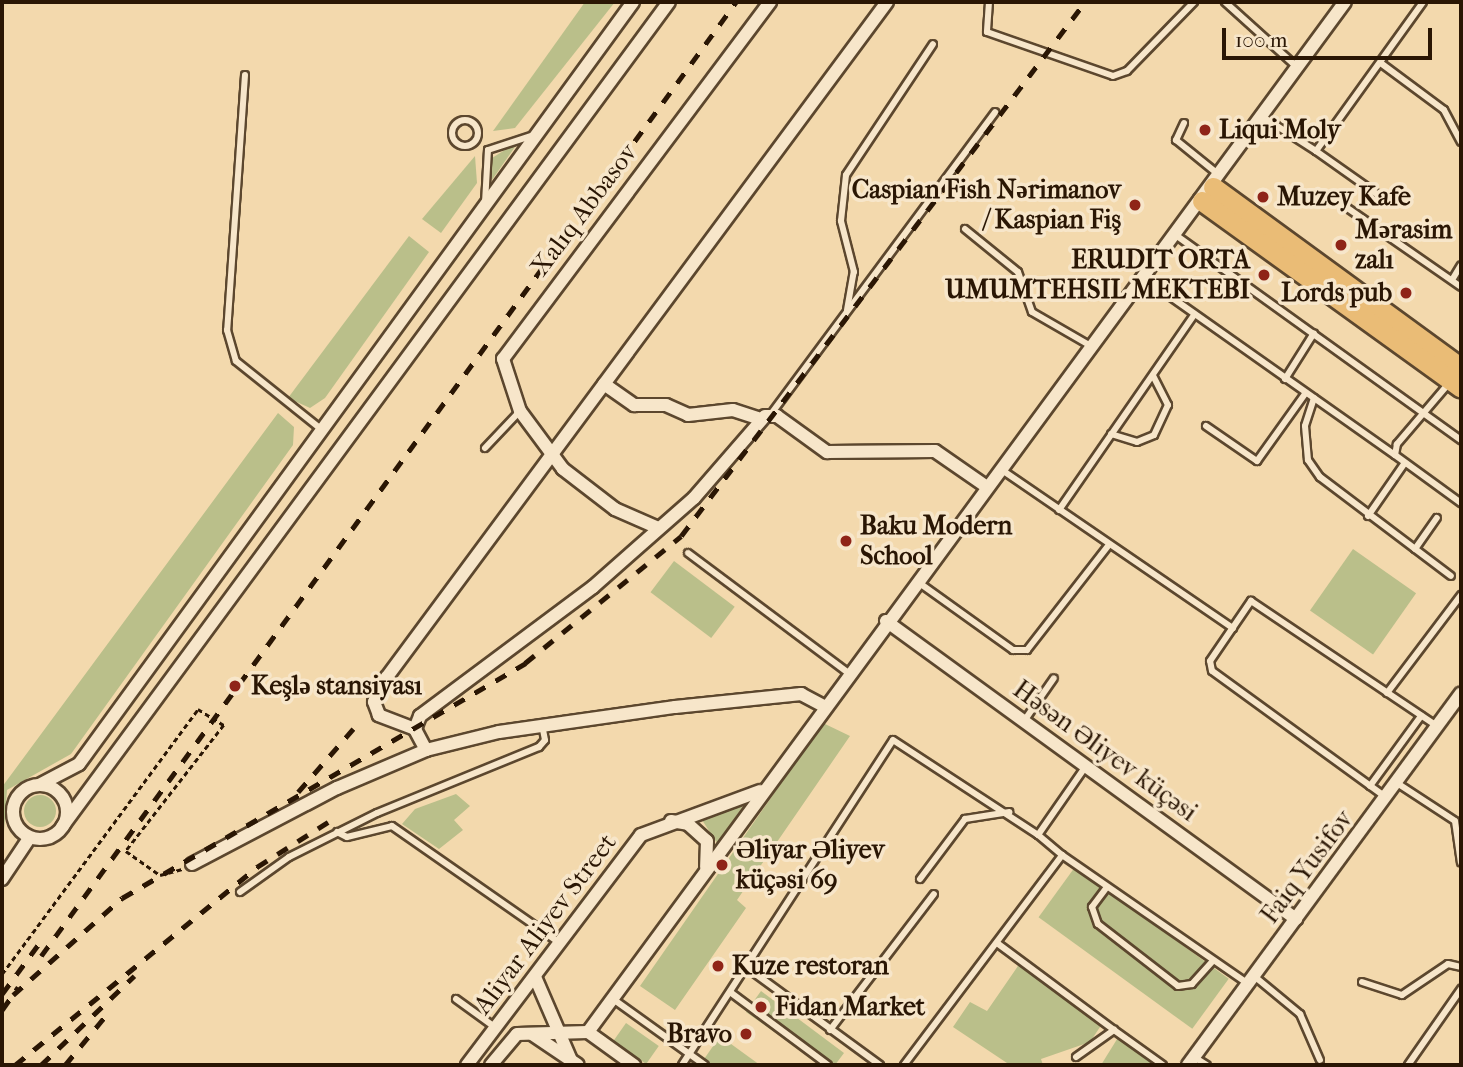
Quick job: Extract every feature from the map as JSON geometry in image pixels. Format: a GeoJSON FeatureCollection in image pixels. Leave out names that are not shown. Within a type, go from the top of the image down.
{"type":"FeatureCollection","features":[{"type":"Feature","properties":{"kind":"main road"},"geometry":{"type":"LineString","coordinates":[[1212,188],[1459,374]]}},
{"type":"Feature","properties":{"kind":"street"},"geometry":{"type":"LineString","coordinates":[[633,2],[534,135],[324,431],[79,764],[23,791],[13,807],[16,824],[30,837],[48,837],[62,827],[669,2]]}},
{"type":"Feature","properties":{"kind":"street","name":"Xalıq Abbasov"},"geometry":{"type":"LineString","coordinates":[[656,527],[596,498],[551,456],[520,411],[503,370],[506,350],[770,2]]}},
{"type":"Feature","properties":{"kind":"street"},"geometry":{"type":"LineString","coordinates":[[426,750],[415,729],[379,715],[378,692],[887,2]]}},
{"type":"Feature","properties":{"kind":"street"},"geometry":{"type":"LineString","coordinates":[[634,1065],[588,1032],[705,874],[822,705],[1177,236],[1345,2]]}},
{"type":"Feature","properties":{"kind":"street"},"geometry":{"type":"LineString","coordinates":[[604,384],[634,405],[688,415],[733,410],[766,416],[827,452],[935,451],[987,487]]}},
{"type":"Feature","properties":{"kind":"street"},"geometry":{"type":"LineString","coordinates":[[415,729],[420,716],[552,620],[656,527],[694,498],[766,416]]}},
{"type":"Feature","properties":{"kind":"street","name":"Həsən Əliyev küçəsi"},"geometry":{"type":"LineString","coordinates":[[886,621],[1296,919]]}},
{"type":"Feature","properties":{"kind":"street"},"geometry":{"type":"LineString","coordinates":[[192,864],[337,788],[426,750],[542,725],[791,694],[822,705]]}},
{"type":"Feature","properties":{"kind":"street","name":"Faiq Yusifov"},"geometry":{"type":"LineString","coordinates":[[1191,1061],[1459,701]]}},
{"type":"Feature","properties":{"kind":"street"},"geometry":{"type":"LineString","coordinates":[[39,785],[61,795],[66,811],[62,827]]}},
{"type":"Feature","properties":{"kind":"street","name":"Aliyar Aliyev Street"},"geometry":{"type":"LineString","coordinates":[[467,1065],[641,835],[667,821],[760,791]]}},
{"type":"Feature","properties":{"kind":"street"},"geometry":{"type":"LineString","coordinates":[[667,821],[688,824],[707,841],[705,874]]}},
{"type":"Feature","properties":{"kind":"street"},"geometry":{"type":"LineString","coordinates":[[2,880],[30,837]]}},
{"type":"Feature","properties":{"kind":"street"},"geometry":{"type":"LineString","coordinates":[[535,977],[574,1063]]}},
{"type":"Feature","properties":{"kind":"street"},"geometry":{"type":"LineString","coordinates":[[529,1032],[574,1063]]}},
{"type":"Feature","properties":{"kind":"street","name":"Aliyar Aliyev Street"},"geometry":{"type":"LineString","coordinates":[[491,1065],[511,1039],[529,1032],[588,1032]]}},
{"type":"Feature","properties":{"kind":"lane"},"geometry":{"type":"LineString","coordinates":[[989,2],[988,32],[1113,76],[1127,71],[1194,2]]}},
{"type":"Feature","properties":{"kind":"lane"},"geometry":{"type":"LineString","coordinates":[[1225,2],[1297,67]]}},
{"type":"Feature","properties":{"kind":"lane"},"geometry":{"type":"LineString","coordinates":[[1316,151],[1382,64],[1423,2]]}},
{"type":"Feature","properties":{"kind":"lane"},"geometry":{"type":"LineString","coordinates":[[846,312],[854,272],[841,220],[846,176],[933,44]]}},
{"type":"Feature","properties":{"kind":"lane"},"geometry":{"type":"LineString","coordinates":[[1382,64],[1444,110],[1461,142]]}},
{"type":"Feature","properties":{"kind":"lane"},"geometry":{"type":"LineString","coordinates":[[245,75],[226,330],[236,361],[324,431]]}},
{"type":"Feature","properties":{"kind":"lane"},"geometry":{"type":"LineString","coordinates":[[766,416],[995,112]]}},
{"type":"Feature","properties":{"kind":"lane"},"geometry":{"type":"LineString","coordinates":[[1263,117],[1384,199]]}},
{"type":"Feature","properties":{"kind":"lane"},"geometry":{"type":"LineString","coordinates":[[1184,123],[1176,140],[1212,188]]}},
{"type":"Feature","properties":{"kind":"lane"},"geometry":{"type":"LineString","coordinates":[[476,140],[457,143],[457,124],[475,125],[476,140],[488,150]]}},
{"type":"Feature","properties":{"kind":"lane"},"geometry":{"type":"LineString","coordinates":[[488,150],[534,135]]}},
{"type":"Feature","properties":{"kind":"lane"},"geometry":{"type":"LineString","coordinates":[[486,205],[488,150]]}},
{"type":"Feature","properties":{"kind":"lane"},"geometry":{"type":"LineString","coordinates":[[1346,207],[1461,287]]}},
{"type":"Feature","properties":{"kind":"lane"},"geometry":{"type":"LineString","coordinates":[[965,229],[1018,272],[1032,312],[1093,346]]}},
{"type":"Feature","properties":{"kind":"lane"},"geometry":{"type":"LineString","coordinates":[[1177,236],[1461,440]]}},
{"type":"Feature","properties":{"kind":"lane"},"geometry":{"type":"LineString","coordinates":[[1452,280],[1461,265]]}},
{"type":"Feature","properties":{"kind":"lane"},"geometry":{"type":"LineString","coordinates":[[1144,278],[1461,503]]}},
{"type":"Feature","properties":{"kind":"lane"},"geometry":{"type":"LineString","coordinates":[[1059,510],[1194,315]]}},
{"type":"Feature","properties":{"kind":"lane"},"geometry":{"type":"LineString","coordinates":[[1285,379],[1314,333]]}},
{"type":"Feature","properties":{"kind":"lane"},"geometry":{"type":"LineString","coordinates":[[1395,456],[1423,412],[1459,374]]}},
{"type":"Feature","properties":{"kind":"lane"},"geometry":{"type":"LineString","coordinates":[[1111,434],[1136,442],[1154,435],[1168,405],[1153,376]]}},
{"type":"Feature","properties":{"kind":"lane"},"geometry":{"type":"LineString","coordinates":[[1206,426],[1257,461],[1305,394]]}},
{"type":"Feature","properties":{"kind":"lane"},"geometry":{"type":"LineString","coordinates":[[1314,398],[1305,426],[1308,460],[1335,493],[1451,576]]}},
{"type":"Feature","properties":{"kind":"lane"},"geometry":{"type":"LineString","coordinates":[[485,448],[520,411]]}},
{"type":"Feature","properties":{"kind":"lane"},"geometry":{"type":"LineString","coordinates":[[1368,516],[1404,464]]}},
{"type":"Feature","properties":{"kind":"lane"},"geometry":{"type":"LineString","coordinates":[[1002,470],[1108,546],[1233,628]]}},
{"type":"Feature","properties":{"kind":"lane"},"geometry":{"type":"LineString","coordinates":[[1415,550],[1437,518]]}},
{"type":"Feature","properties":{"kind":"lane"},"geometry":{"type":"LineString","coordinates":[[916,581],[1013,650],[1027,650],[1108,546]]}},
{"type":"Feature","properties":{"kind":"lane"},"geometry":{"type":"LineString","coordinates":[[688,553],[847,672]]}},
{"type":"Feature","properties":{"kind":"lane"},"geometry":{"type":"LineString","coordinates":[[1387,693],[1461,595]]}},
{"type":"Feature","properties":{"kind":"lane"},"geometry":{"type":"LineString","coordinates":[[1387,798],[1212,671],[1210,661],[1233,628],[1256,601],[1438,727]]}},
{"type":"Feature","properties":{"kind":"lane"},"geometry":{"type":"LineString","coordinates":[[1024,721],[1054,678]]}},
{"type":"Feature","properties":{"kind":"lane"},"geometry":{"type":"LineString","coordinates":[[1370,786],[1421,716]]}},
{"type":"Feature","properties":{"kind":"lane"},"geometry":{"type":"LineString","coordinates":[[240,892],[337,832],[495,760],[539,747],[545,740],[542,725]]}},
{"type":"Feature","properties":{"kind":"lane"},"geometry":{"type":"LineString","coordinates":[[682,1065],[893,740],[1009,812],[1062,855],[1213,961],[1251,980],[1300,1014],[1320,1060]]}},
{"type":"Feature","properties":{"kind":"lane"},"geometry":{"type":"LineString","coordinates":[[1038,835],[1086,766]]}},
{"type":"Feature","properties":{"kind":"lane"},"geometry":{"type":"LineString","coordinates":[[1398,783],[1458,820],[1461,863]]}},
{"type":"Feature","properties":{"kind":"lane"},"geometry":{"type":"LineString","coordinates":[[920,879],[965,819],[1009,812]]}},
{"type":"Feature","properties":{"kind":"lane"},"geometry":{"type":"LineString","coordinates":[[337,832],[347,836],[392,826],[560,943]]}},
{"type":"Feature","properties":{"kind":"lane"},"geometry":{"type":"LineString","coordinates":[[904,1065],[1062,855]]}},
{"type":"Feature","properties":{"kind":"lane"},"geometry":{"type":"LineString","coordinates":[[1107,887],[1092,907],[1098,924],[1178,986],[1192,984],[1213,961]]}},
{"type":"Feature","properties":{"kind":"lane"},"geometry":{"type":"LineString","coordinates":[[830,1030],[934,894]]}},
{"type":"Feature","properties":{"kind":"lane"},"geometry":{"type":"LineString","coordinates":[[997,943],[1163,1065]]}},
{"type":"Feature","properties":{"kind":"lane"},"geometry":{"type":"LineString","coordinates":[[1362,982],[1402,995],[1448,964],[1461,967]]}},
{"type":"Feature","properties":{"kind":"lane"},"geometry":{"type":"LineString","coordinates":[[746,967],[880,1065]]}},
{"type":"Feature","properties":{"kind":"lane"},"geometry":{"type":"LineString","coordinates":[[1408,1065],[1461,989]]}},
{"type":"Feature","properties":{"kind":"lane"},"geometry":{"type":"LineString","coordinates":[[730,992],[828,1065]]}},
{"type":"Feature","properties":{"kind":"lane"},"geometry":{"type":"LineString","coordinates":[[456,999],[496,1028]]}},
{"type":"Feature","properties":{"kind":"lane"},"geometry":{"type":"LineString","coordinates":[[613,999],[705,1065]]}},
{"type":"Feature","properties":{"kind":"lane"},"geometry":{"type":"LineString","coordinates":[[1076,1058],[1114,1030]]}},
{"type":"Feature","properties":{"kind":"lane"},"geometry":{"type":"LineString","coordinates":[[909,1059],[919,1065]]}},
{"type":"Feature","properties":{"kind":"lane"},"geometry":{"type":"LineString","coordinates":[[1191,1061],[1207,1065]]}},
{"type":"Feature","properties":{"kind":"path"},"geometry":{"type":"LineString","coordinates":[[2,974],[198,709],[224,725],[126,851],[160,875],[192,864]]}},
{"type":"Feature","properties":{"kind":"green space"},"geometry":{"type":"Polygon","coordinates":[[[585,2],[615,2],[515,128],[493,131],[585,2]]]}},
{"type":"Feature","properties":{"kind":"green space"},"geometry":{"type":"Polygon","coordinates":[[[519,141],[492,180],[492,158],[519,141]]]}},
{"type":"Feature","properties":{"kind":"green space"},"geometry":{"type":"Polygon","coordinates":[[[475,156],[477,183],[441,233],[422,219],[475,156]]]}},
{"type":"Feature","properties":{"kind":"green space"},"geometry":{"type":"Polygon","coordinates":[[[409,236],[429,252],[325,398],[310,408],[288,398],[409,236]]]}},
{"type":"Feature","properties":{"kind":"green space"},"geometry":{"type":"Polygon","coordinates":[[[278,413],[294,427],[293,445],[71,754],[7,790],[2,860],[2,787],[278,413]]]}},
{"type":"Feature","properties":{"kind":"green space"},"geometry":{"type":"Polygon","coordinates":[[[1353,549],[1416,593],[1373,655],[1310,610],[1353,549]]]}},
{"type":"Feature","properties":{"kind":"green space"},"geometry":{"type":"Polygon","coordinates":[[[674,561],[735,607],[711,638],[651,592],[674,561]]]}},
{"type":"Feature","properties":{"kind":"green space"},"geometry":{"type":"Polygon","coordinates":[[[823,723],[850,736],[737,900],[746,908],[675,1010],[640,986],[823,723]]]}},
{"type":"Feature","properties":{"kind":"green space"},"geometry":{"type":"Polygon","coordinates":[[[456,794],[470,806],[454,820],[463,830],[439,849],[402,824],[415,809],[456,794]]]}},
{"type":"Feature","properties":{"kind":"green space"},"geometry":{"type":"Polygon","coordinates":[[[40,795],[51,800],[56,811],[51,822],[40,827],[29,822],[24,811],[29,800],[40,795]]]}},
{"type":"Feature","properties":{"kind":"green space"},"geometry":{"type":"Polygon","coordinates":[[[744,805],[717,843],[702,820],[744,805]]]}},
{"type":"Feature","properties":{"kind":"green space"},"geometry":{"type":"Polygon","coordinates":[[[1075,867],[1229,979],[1192,1029],[1039,917],[1075,867]]]}},
{"type":"Feature","properties":{"kind":"green space"},"geometry":{"type":"Polygon","coordinates":[[[1020,963],[1104,1021],[1090,1042],[1041,1059],[1043,1065],[1010,1065],[953,1027],[970,1002],[987,1011],[1020,963]]]}},
{"type":"Feature","properties":{"kind":"green space"},"geometry":{"type":"Polygon","coordinates":[[[761,991],[844,1053],[835,1065],[821,1065],[746,1012],[761,991]]]}},
{"type":"Feature","properties":{"kind":"green space"},"geometry":{"type":"Polygon","coordinates":[[[626,1023],[659,1046],[646,1064],[613,1041],[626,1023]]]}},
{"type":"Feature","properties":{"kind":"green space"},"geometry":{"type":"Polygon","coordinates":[[[720,1036],[760,1065],[700,1065],[720,1036]]]}},
{"type":"Feature","properties":{"kind":"green space"},"geometry":{"type":"Polygon","coordinates":[[[1119,1036],[1159,1065],[1101,1065],[1119,1036]]]}},
{"type":"Feature","properties":{"kind":"railway"},"geometry":{"type":"LineString","coordinates":[[41,956],[736,2]]}},
{"type":"Feature","properties":{"kind":"railway"},"geometry":{"type":"LineString","coordinates":[[13,995],[122,898],[525,663],[681,536],[1085,2]]}},
{"type":"Feature","properties":{"kind":"railway"},"geometry":{"type":"LineString","coordinates":[[298,792],[353,729]]}},
{"type":"Feature","properties":{"kind":"railway"},"geometry":{"type":"LineString","coordinates":[[15,1065],[257,867],[331,820]]}},
{"type":"Feature","properties":{"kind":"railway"},"geometry":{"type":"LineString","coordinates":[[2,994],[43,938]]}},
{"type":"Feature","properties":{"kind":"railway"},"geometry":{"type":"LineString","coordinates":[[41,1065],[134,976]]}},
{"type":"Feature","properties":{"kind":"railway"},"geometry":{"type":"LineString","coordinates":[[2,1010],[18,987]]}},
{"type":"Feature","properties":{"kind":"railway"},"geometry":{"type":"LineString","coordinates":[[65,1065],[107,1014]]}},
{"type":"Feature","properties":{"kind":"place","name":"Liqui Moly"},"geometry":{"type":"Point","coordinates":[1205,130]}},
{"type":"Feature","properties":{"kind":"place","name":"Muzey Kafe"},"geometry":{"type":"Point","coordinates":[1263,197]}},
{"type":"Feature","properties":{"kind":"place","name":"Caspian Fish Nərimanov / Kaspian Fiş"},"geometry":{"type":"Point","coordinates":[1135,205]}},
{"type":"Feature","properties":{"kind":"place","name":"Mərasim zalı"},"geometry":{"type":"Point","coordinates":[1341,245]}},
{"type":"Feature","properties":{"kind":"place","name":"ERUDIT ORTA UMUMTEHSIL MEKTEBI"},"geometry":{"type":"Point","coordinates":[1264,275]}},
{"type":"Feature","properties":{"kind":"place","name":"Lords pub"},"geometry":{"type":"Point","coordinates":[1406,293]}},
{"type":"Feature","properties":{"kind":"place","name":"Baku Modern School"},"geometry":{"type":"Point","coordinates":[846,541]}},
{"type":"Feature","properties":{"kind":"place","name":"Keşlə stansiyası"},"geometry":{"type":"Point","coordinates":[235,686]}},
{"type":"Feature","properties":{"kind":"place","name":"Əliyar Əliyev küçəsi 69"},"geometry":{"type":"Point","coordinates":[722,865]}},
{"type":"Feature","properties":{"kind":"place","name":"Kuze restoran"},"geometry":{"type":"Point","coordinates":[718,966]}},
{"type":"Feature","properties":{"kind":"place","name":"Fidan Market"},"geometry":{"type":"Point","coordinates":[761,1007]}},
{"type":"Feature","properties":{"kind":"place","name":"Bravo"},"geometry":{"type":"Point","coordinates":[746,1034]}}]}
